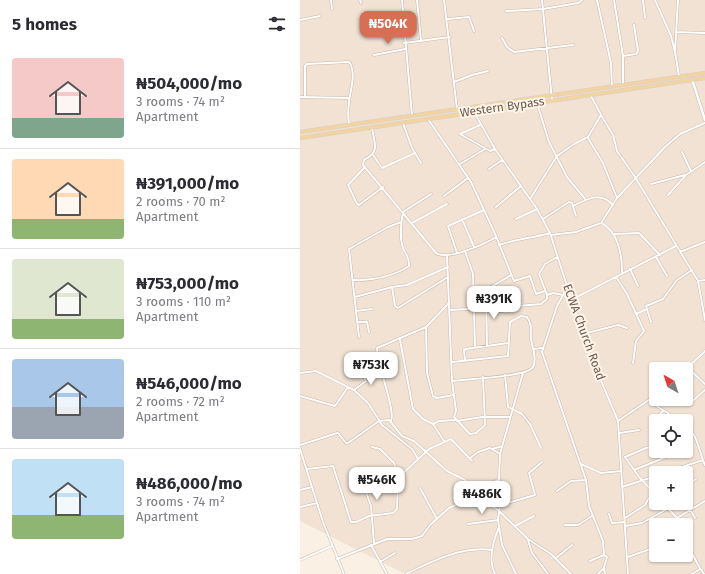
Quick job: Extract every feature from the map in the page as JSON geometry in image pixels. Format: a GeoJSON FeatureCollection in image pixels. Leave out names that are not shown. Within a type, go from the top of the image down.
{"type":"FeatureCollection","features":[{"type":"Feature","properties":{"kind":"main road","name":"Western Bypass"},"geometry":{"type":"LineString","coordinates":[[300,138],[537,102],[612,87],[705,73]]}},
{"type":"Feature","properties":{"kind":"main road","name":"Western Bypass"},"geometry":{"type":"LineString","coordinates":[[300,132],[705,78]]}},
{"type":"Feature","properties":{"kind":"street"},"geometry":{"type":"LineString","coordinates":[[331,0],[332,9]]}},
{"type":"Feature","properties":{"kind":"street"},"geometry":{"type":"LineString","coordinates":[[402,0],[404,43],[412,116]]}},
{"type":"Feature","properties":{"kind":"street"},"geometry":{"type":"LineString","coordinates":[[417,0],[421,41]]}},
{"type":"Feature","properties":{"kind":"street"},"geometry":{"type":"LineString","coordinates":[[444,0],[448,19],[458,110]]}},
{"type":"Feature","properties":{"kind":"street"},"geometry":{"type":"LineString","coordinates":[[542,0],[551,98]]}},
{"type":"Feature","properties":{"kind":"street"},"geometry":{"type":"LineString","coordinates":[[506,11],[543,9],[578,3],[582,0]]}},
{"type":"Feature","properties":{"kind":"street"},"geometry":{"type":"LineString","coordinates":[[597,0],[611,63],[612,87]]}},
{"type":"Feature","properties":{"kind":"street"},"geometry":{"type":"LineString","coordinates":[[614,0],[623,56],[623,86]]}},
{"type":"Feature","properties":{"kind":"street"},"geometry":{"type":"LineString","coordinates":[[643,0],[645,18]]}},
{"type":"Feature","properties":{"kind":"street"},"geometry":{"type":"LineString","coordinates":[[655,0],[671,36],[676,52],[680,77]]}},
{"type":"Feature","properties":{"kind":"street"},"geometry":{"type":"LineString","coordinates":[[676,52],[678,0]]}},
{"type":"Feature","properties":{"kind":"street"},"geometry":{"type":"LineString","coordinates":[[300,20],[320,16]]}},
{"type":"Feature","properties":{"kind":"street"},"geometry":{"type":"LineString","coordinates":[[448,19],[469,17],[474,31]]}},
{"type":"Feature","properties":{"kind":"street"},"geometry":{"type":"LineString","coordinates":[[623,56],[636,54],[638,51],[634,25]]}},
{"type":"Feature","properties":{"kind":"street"},"geometry":{"type":"LineString","coordinates":[[378,34],[403,30]]}},
{"type":"Feature","properties":{"kind":"street"},"geometry":{"type":"LineString","coordinates":[[677,32],[705,34]]}},
{"type":"Feature","properties":{"kind":"street"},"geometry":{"type":"LineString","coordinates":[[404,43],[450,37]]}},
{"type":"Feature","properties":{"kind":"street"},"geometry":{"type":"LineString","coordinates":[[502,38],[507,47],[514,52],[546,49],[573,44]]}},
{"type":"Feature","properties":{"kind":"street"},"geometry":{"type":"LineString","coordinates":[[374,54],[405,49]]}},
{"type":"Feature","properties":{"kind":"street"},"geometry":{"type":"LineString","coordinates":[[305,97],[305,66],[307,64],[344,61],[351,65],[352,92],[349,100],[349,126]]}},
{"type":"Feature","properties":{"kind":"street"},"geometry":{"type":"LineString","coordinates":[[454,82],[488,71]]}},
{"type":"Feature","properties":{"kind":"street"},"geometry":{"type":"LineString","coordinates":[[499,245],[518,239],[530,239],[551,234],[576,232],[601,223],[617,198],[677,136],[705,122],[692,79]]}},
{"type":"Feature","properties":{"kind":"street"},"geometry":{"type":"LineString","coordinates":[[590,94],[613,134],[617,151],[636,177],[698,281],[705,320]]}},
{"type":"Feature","properties":{"kind":"street"},"geometry":{"type":"LineString","coordinates":[[300,97],[349,100]]}},
{"type":"Feature","properties":{"kind":"street"},"geometry":{"type":"LineString","coordinates":[[537,102],[548,142],[557,156],[567,177],[586,200]]}},
{"type":"Feature","properties":{"kind":"street","name":"ECWA Church Road"},"geometry":{"type":"LineString","coordinates":[[474,111],[494,149],[537,208],[551,234],[567,288],[583,334],[618,421],[620,433],[628,574]]}},
{"type":"Feature","properties":{"kind":"street"},"geometry":{"type":"LineString","coordinates":[[530,199],[557,156],[574,144],[588,137],[601,115]]}},
{"type":"Feature","properties":{"kind":"street"},"geometry":{"type":"LineString","coordinates":[[432,123],[435,118]]}},
{"type":"Feature","properties":{"kind":"street"},"geometry":{"type":"LineString","coordinates":[[427,119],[432,123],[468,178],[496,237],[514,282],[530,276],[536,294],[546,291]]}},
{"type":"Feature","properties":{"kind":"street"},"geometry":{"type":"LineString","coordinates":[[403,122],[415,153],[421,162]]}},
{"type":"Feature","properties":{"kind":"street"},"geometry":{"type":"LineString","coordinates":[[481,125],[460,134],[491,152],[494,149]]}},
{"type":"Feature","properties":{"kind":"street"},"geometry":{"type":"LineString","coordinates":[[372,127],[375,150],[373,155],[363,161],[365,167],[436,253],[447,256],[465,251],[496,237]]}},
{"type":"Feature","properties":{"kind":"street"},"geometry":{"type":"LineString","coordinates":[[588,137],[603,163],[617,198]]}},
{"type":"Feature","properties":{"kind":"street"},"geometry":{"type":"LineString","coordinates":[[460,164],[485,149]]}},
{"type":"Feature","properties":{"kind":"street"},"geometry":{"type":"LineString","coordinates":[[682,152],[691,171]]}},
{"type":"Feature","properties":{"kind":"street"},"geometry":{"type":"LineString","coordinates":[[373,155],[383,168],[415,153]]}},
{"type":"Feature","properties":{"kind":"street"},"geometry":{"type":"LineString","coordinates":[[489,169],[502,160]]}},
{"type":"Feature","properties":{"kind":"street"},"geometry":{"type":"LineString","coordinates":[[668,195],[686,175],[705,162]]}},
{"type":"Feature","properties":{"kind":"street"},"geometry":{"type":"LineString","coordinates":[[365,167],[348,184],[357,204],[359,205],[383,187]]}},
{"type":"Feature","properties":{"kind":"street"},"geometry":{"type":"LineString","coordinates":[[650,184],[686,175]]}},
{"type":"Feature","properties":{"kind":"street"},"geometry":{"type":"LineString","coordinates":[[444,196],[468,178]]}},
{"type":"Feature","properties":{"kind":"street"},"geometry":{"type":"LineString","coordinates":[[496,207],[521,186]]}},
{"type":"Feature","properties":{"kind":"street"},"geometry":{"type":"LineString","coordinates":[[354,280],[364,280],[393,275],[409,266],[409,260],[403,246],[401,222],[403,212],[431,194]]}},
{"type":"Feature","properties":{"kind":"street"},"geometry":{"type":"LineString","coordinates":[[573,206],[586,200],[604,197],[613,205]]}},
{"type":"Feature","properties":{"kind":"street"},"geometry":{"type":"LineString","coordinates":[[543,219],[569,202],[572,203],[576,216]]}},
{"type":"Feature","properties":{"kind":"street"},"geometry":{"type":"LineString","coordinates":[[412,223],[447,204]]}},
{"type":"Feature","properties":{"kind":"street"},"geometry":{"type":"LineString","coordinates":[[516,219],[537,208]]}},
{"type":"Feature","properties":{"kind":"street"},"geometry":{"type":"LineString","coordinates":[[457,253],[448,226],[484,210]]}},
{"type":"Feature","properties":{"kind":"street"},"geometry":{"type":"LineString","coordinates":[[462,219],[474,247]]}},
{"type":"Feature","properties":{"kind":"street"},"geometry":{"type":"LineString","coordinates":[[359,337],[350,248],[388,227],[401,222]]}},
{"type":"Feature","properties":{"kind":"street"},"geometry":{"type":"LineString","coordinates":[[601,223],[608,226],[615,234],[622,263],[622,272]]}},
{"type":"Feature","properties":{"kind":"street"},"geometry":{"type":"LineString","coordinates":[[615,234],[640,233],[660,255]]}},
{"type":"Feature","properties":{"kind":"street"},"geometry":{"type":"LineString","coordinates":[[680,252],[705,242]]}},
{"type":"Feature","properties":{"kind":"street"},"geometry":{"type":"LineString","coordinates":[[571,300],[616,277],[622,272],[677,246]]}},
{"type":"Feature","properties":{"kind":"street"},"geometry":{"type":"LineString","coordinates":[[465,251],[472,272],[476,347]]}},
{"type":"Feature","properties":{"kind":"street"},"geometry":{"type":"LineString","coordinates":[[447,256],[452,381],[456,420],[470,434],[482,429],[485,425],[483,377]]}},
{"type":"Feature","properties":{"kind":"street"},"geometry":{"type":"LineString","coordinates":[[450,310],[487,308],[506,312],[517,306],[530,306],[544,302],[547,299],[547,295],[539,274],[545,264],[558,257]]}},
{"type":"Feature","properties":{"kind":"street"},"geometry":{"type":"LineString","coordinates":[[656,257],[667,276]]}},
{"type":"Feature","properties":{"kind":"street"},"geometry":{"type":"LineString","coordinates":[[355,297],[392,287],[407,285],[448,268]]}},
{"type":"Feature","properties":{"kind":"street"},"geometry":{"type":"LineString","coordinates":[[630,269],[638,286]]}},
{"type":"Feature","properties":{"kind":"street"},"geometry":{"type":"LineString","coordinates":[[636,314],[646,309],[646,306],[663,299],[677,280],[692,270]]}},
{"type":"Feature","properties":{"kind":"street"},"geometry":{"type":"LineString","coordinates":[[487,346],[486,290],[511,275]]}},
{"type":"Feature","properties":{"kind":"street"},"geometry":{"type":"LineString","coordinates":[[392,287],[395,306],[398,308],[448,277]]}},
{"type":"Feature","properties":{"kind":"street"},"geometry":{"type":"LineString","coordinates":[[616,277],[627,294],[644,331],[636,341],[633,363]]}},
{"type":"Feature","properties":{"kind":"street"},"geometry":{"type":"LineString","coordinates":[[698,281],[705,280]]}},
{"type":"Feature","properties":{"kind":"street"},"geometry":{"type":"LineString","coordinates":[[567,288],[542,348],[566,425],[586,480],[592,516],[603,541],[604,555],[607,557],[604,566],[598,574]]}},
{"type":"Feature","properties":{"kind":"street"},"geometry":{"type":"LineString","coordinates":[[547,295],[553,293],[563,295]]}},
{"type":"Feature","properties":{"kind":"street"},"geometry":{"type":"LineString","coordinates":[[449,303],[426,327],[400,340],[378,347],[377,350],[383,382],[391,408],[391,421],[402,436],[414,442],[447,471],[465,480],[477,495],[498,510],[528,539],[556,558],[571,574]]}},
{"type":"Feature","properties":{"kind":"street"},"geometry":{"type":"LineString","coordinates":[[356,311],[372,309]]}},
{"type":"Feature","properties":{"kind":"street"},"geometry":{"type":"LineString","coordinates":[[646,309],[651,322]]}},
{"type":"Feature","properties":{"kind":"street"},"geometry":{"type":"LineString","coordinates":[[452,362],[508,356],[510,322],[521,316],[527,317],[531,323],[531,339],[534,349],[533,368],[523,373],[452,381]]}},
{"type":"Feature","properties":{"kind":"street"},"geometry":{"type":"LineString","coordinates":[[357,322],[367,322],[369,332]]}},
{"type":"Feature","properties":{"kind":"street"},"geometry":{"type":"LineString","coordinates":[[583,334],[618,325],[627,328]]}},
{"type":"Feature","properties":{"kind":"street"},"geometry":{"type":"LineString","coordinates":[[426,327],[427,373],[434,398],[454,395]]}},
{"type":"Feature","properties":{"kind":"street"},"geometry":{"type":"LineString","coordinates":[[400,340],[413,409],[423,419],[433,424],[444,441]]}},
{"type":"Feature","properties":{"kind":"street"},"geometry":{"type":"LineString","coordinates":[[465,361],[465,349],[508,343]]}},
{"type":"Feature","properties":{"kind":"street"},"geometry":{"type":"LineString","coordinates":[[534,349],[542,348]]}},
{"type":"Feature","properties":{"kind":"street"},"geometry":{"type":"LineString","coordinates":[[693,362],[705,351]]}},
{"type":"Feature","properties":{"kind":"street"},"geometry":{"type":"LineString","coordinates":[[300,373],[316,371],[354,390],[368,403],[388,432],[412,449],[418,459]]}},
{"type":"Feature","properties":{"kind":"street"},"geometry":{"type":"LineString","coordinates":[[354,390],[366,381],[362,373]]}},
{"type":"Feature","properties":{"kind":"street"},"geometry":{"type":"LineString","coordinates":[[516,574],[502,546],[498,520],[501,494],[499,480],[500,454],[523,373]]}},
{"type":"Feature","properties":{"kind":"street"},"geometry":{"type":"LineString","coordinates":[[693,373],[705,384]]}},
{"type":"Feature","properties":{"kind":"street"},"geometry":{"type":"LineString","coordinates":[[505,375],[508,406],[522,414],[530,424],[540,448]]}},
{"type":"Feature","properties":{"kind":"street"},"geometry":{"type":"LineString","coordinates":[[300,396],[334,406],[348,387]]}},
{"type":"Feature","properties":{"kind":"street"},"geometry":{"type":"LineString","coordinates":[[693,401],[705,390]]}},
{"type":"Feature","properties":{"kind":"street"},"geometry":{"type":"LineString","coordinates":[[618,421],[649,399]]}},
{"type":"Feature","properties":{"kind":"street"},"geometry":{"type":"LineString","coordinates":[[658,406],[663,411],[670,414]]}},
{"type":"Feature","properties":{"kind":"street"},"geometry":{"type":"LineString","coordinates":[[660,414],[663,411]]}},
{"type":"Feature","properties":{"kind":"street"},"geometry":{"type":"LineString","coordinates":[[433,424],[439,421],[484,417],[510,417]]}},
{"type":"Feature","properties":{"kind":"street"},"geometry":{"type":"LineString","coordinates":[[300,444],[338,433],[346,443],[348,443],[379,421],[391,421]]}},
{"type":"Feature","properties":{"kind":"street"},"geometry":{"type":"LineString","coordinates":[[620,433],[639,430]]}},
{"type":"Feature","properties":{"kind":"street"},"geometry":{"type":"LineString","coordinates":[[693,434],[705,465]]}},
{"type":"Feature","properties":{"kind":"street"},"geometry":{"type":"LineString","coordinates":[[398,478],[429,449],[451,438],[472,461]]}},
{"type":"Feature","properties":{"kind":"street"},"geometry":{"type":"LineString","coordinates":[[470,458],[478,452],[502,446]]}},
{"type":"Feature","properties":{"kind":"street"},"geometry":{"type":"LineString","coordinates":[[307,469],[333,466],[351,522],[356,522],[372,515],[396,512],[398,478],[394,463],[380,449],[372,447]]}},
{"type":"Feature","properties":{"kind":"street"},"geometry":{"type":"LineString","coordinates":[[625,457],[649,447]]}},
{"type":"Feature","properties":{"kind":"street"},"geometry":{"type":"LineString","coordinates":[[300,449],[332,546],[344,574]]}},
{"type":"Feature","properties":{"kind":"street"},"geometry":{"type":"LineString","coordinates":[[492,449],[500,454]]}},
{"type":"Feature","properties":{"kind":"street"},"geometry":{"type":"LineString","coordinates":[[620,454],[625,457],[649,487]]}},
{"type":"Feature","properties":{"kind":"street"},"geometry":{"type":"LineString","coordinates":[[634,470],[664,458]]}},
{"type":"Feature","properties":{"kind":"street"},"geometry":{"type":"LineString","coordinates":[[685,466],[703,460]]}},
{"type":"Feature","properties":{"kind":"street"},"geometry":{"type":"LineString","coordinates":[[501,494],[506,500],[511,502],[535,495],[529,472],[542,462]]}},
{"type":"Feature","properties":{"kind":"street"},"geometry":{"type":"LineString","coordinates":[[581,464],[601,473],[621,471]]}},
{"type":"Feature","properties":{"kind":"street"},"geometry":{"type":"LineString","coordinates":[[376,473],[396,470]]}},
{"type":"Feature","properties":{"kind":"street"},"geometry":{"type":"LineString","coordinates":[[622,487],[649,479]]}},
{"type":"Feature","properties":{"kind":"street"},"geometry":{"type":"LineString","coordinates":[[473,489],[499,480]]}},
{"type":"Feature","properties":{"kind":"street"},"geometry":{"type":"LineString","coordinates":[[557,491],[564,485],[576,480],[586,480]]}},
{"type":"Feature","properties":{"kind":"street"},"geometry":{"type":"LineString","coordinates":[[300,490],[313,487]]}},
{"type":"Feature","properties":{"kind":"street"},"geometry":{"type":"LineString","coordinates":[[420,488],[436,519]]}},
{"type":"Feature","properties":{"kind":"street"},"geometry":{"type":"LineString","coordinates":[[366,492],[371,503],[373,544],[386,574]]}},
{"type":"Feature","properties":{"kind":"street"},"geometry":{"type":"LineString","coordinates":[[338,559],[373,544],[388,540],[412,539],[422,536],[436,519],[452,505],[477,495]]}},
{"type":"Feature","properties":{"kind":"street"},"geometry":{"type":"LineString","coordinates":[[625,518],[645,504],[649,498]]}},
{"type":"Feature","properties":{"kind":"street"},"geometry":{"type":"LineString","coordinates":[[693,507],[705,501]]}},
{"type":"Feature","properties":{"kind":"street"},"geometry":{"type":"LineString","coordinates":[[300,507],[317,503]]}},
{"type":"Feature","properties":{"kind":"street"},"geometry":{"type":"LineString","coordinates":[[625,526],[642,523],[665,510]]}},
{"type":"Feature","properties":{"kind":"street"},"geometry":{"type":"LineString","coordinates":[[671,510],[677,518],[689,510]]}},
{"type":"Feature","properties":{"kind":"street"},"geometry":{"type":"LineString","coordinates":[[691,510],[695,518]]}},
{"type":"Feature","properties":{"kind":"street"},"geometry":{"type":"LineString","coordinates":[[609,514],[612,523],[625,522]]}},
{"type":"Feature","properties":{"kind":"street"},"geometry":{"type":"LineString","coordinates":[[515,526],[534,516]]}},
{"type":"Feature","properties":{"kind":"street"},"geometry":{"type":"LineString","coordinates":[[565,525],[578,525],[592,516]]}},
{"type":"Feature","properties":{"kind":"street"},"geometry":{"type":"LineString","coordinates":[[468,524],[498,520]]}},
{"type":"Feature","properties":{"kind":"street"},"geometry":{"type":"LineString","coordinates":[[495,574],[493,569],[492,550],[499,527]]}},
{"type":"Feature","properties":{"kind":"street"},"geometry":{"type":"LineString","coordinates":[[528,539],[532,553],[548,574]]}},
{"type":"Feature","properties":{"kind":"street"},"geometry":{"type":"LineString","coordinates":[[556,558],[572,545]]}},
{"type":"Feature","properties":{"kind":"street"},"geometry":{"type":"LineString","coordinates":[[300,560],[332,546]]}},
{"type":"Feature","properties":{"kind":"street"},"geometry":{"type":"LineString","coordinates":[[628,556],[649,549]]}},
{"type":"Feature","properties":{"kind":"street"},"geometry":{"type":"LineString","coordinates":[[406,574],[426,564],[465,550],[492,550]]}},
{"type":"Feature","properties":{"kind":"street"},"geometry":{"type":"LineString","coordinates":[[380,562],[394,553]]}},
{"type":"Feature","properties":{"kind":"street"},"geometry":{"type":"LineString","coordinates":[[590,561],[601,558],[604,555]]}},
{"type":"Feature","properties":{"kind":"street"},"geometry":{"type":"LineString","coordinates":[[693,555],[704,574]]}},
{"type":"Feature","properties":{"kind":"street"},"geometry":{"type":"LineString","coordinates":[[604,566],[605,574]]}},
{"type":"Feature","properties":{"kind":"street"},"geometry":{"type":"LineString","coordinates":[[692,574],[700,569]]}},
{"type":"Feature","properties":{"kind":"shaded area"},"geometry":{"type":"Polygon","coordinates":[[[300,0],[705,0],[705,574],[405,574],[300,521],[300,0]]]}}]}
